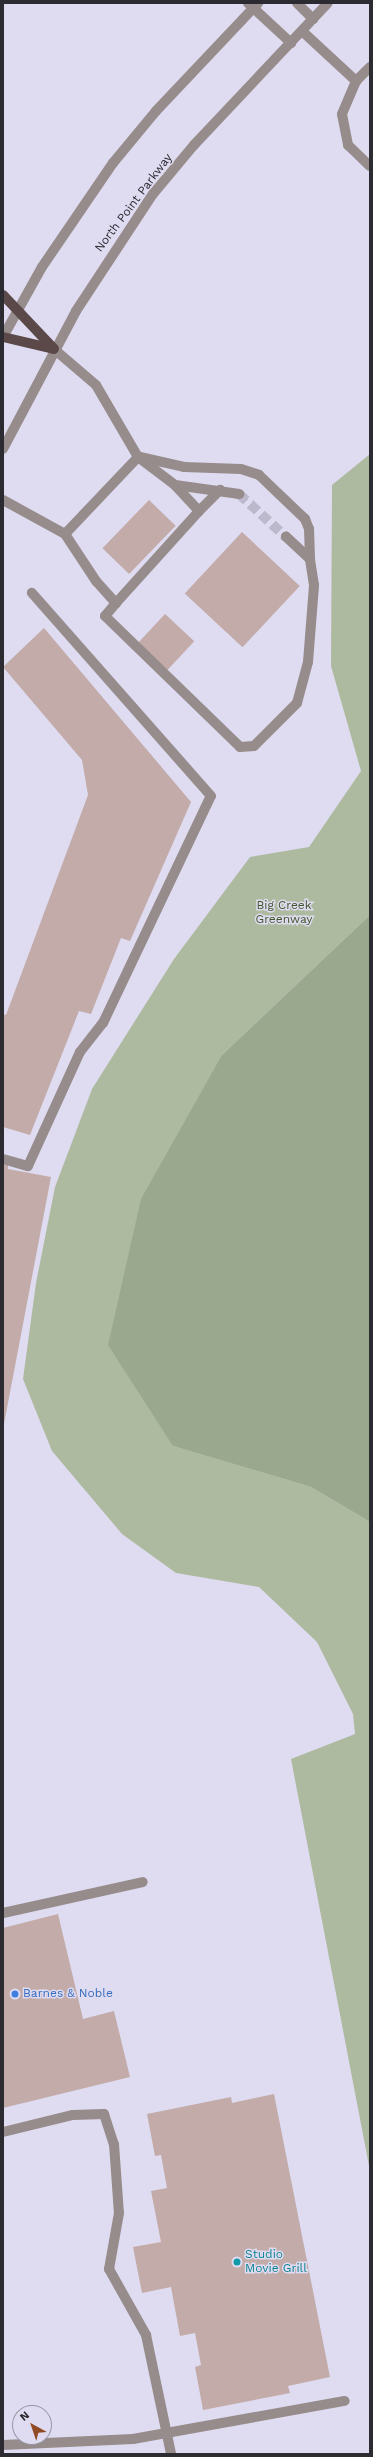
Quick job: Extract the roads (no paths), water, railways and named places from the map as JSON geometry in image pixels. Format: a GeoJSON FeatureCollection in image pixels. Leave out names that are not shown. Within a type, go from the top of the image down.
{"type":"FeatureCollection","features":[{"type":"Feature","properties":{"kind":"main road"},"geometry":{"type":"LineString","coordinates":[[3,295],[18,308],[54,349]]}},
{"type":"Feature","properties":{"kind":"main road"},"geometry":{"type":"LineString","coordinates":[[3,337],[54,349]]}},
{"type":"Feature","properties":{"kind":"street"},"geometry":{"type":"LineString","coordinates":[[297,3],[313,19]]}},
{"type":"Feature","properties":{"kind":"street","name":"North Point Parkway"},"geometry":{"type":"LineString","coordinates":[[3,449],[54,349],[114,249],[153,194],[328,3]]}},
{"type":"Feature","properties":{"kind":"street"},"geometry":{"type":"LineString","coordinates":[[3,337],[18,308],[72,221],[113,163],[156,111],[254,5],[291,43]]}},
{"type":"Feature","properties":{"kind":"street"},"geometry":{"type":"LineString","coordinates":[[302,31],[356,81]]}},
{"type":"Feature","properties":{"kind":"street"},"geometry":{"type":"LineString","coordinates":[[370,67],[356,81],[342,114],[348,145],[370,166]]}},
{"type":"Feature","properties":{"kind":"street"},"geometry":{"type":"LineString","coordinates":[[54,349],[96,384],[138,457],[175,485],[199,511]]}},
{"type":"Feature","properties":{"kind":"street"},"geometry":{"type":"LineString","coordinates":[[65,534],[138,457]]}},
{"type":"Feature","properties":{"kind":"street"},"geometry":{"type":"LineString","coordinates":[[138,457],[184,467],[241,469],[260,475],[305,519],[309,529],[310,559],[314,585],[308,662],[297,703],[254,746],[240,747],[105,616],[199,511],[220,490]]}},
{"type":"Feature","properties":{"kind":"street"},"geometry":{"type":"LineString","coordinates":[[175,485],[220,490],[239,494]]}},
{"type":"Feature","properties":{"kind":"street"},"geometry":{"type":"LineString","coordinates":[[3,500],[65,534],[96,581],[116,603]]}},
{"type":"Feature","properties":{"kind":"street"},"geometry":{"type":"LineString","coordinates":[[286,537],[310,559]]}},
{"type":"Feature","properties":{"kind":"street"},"geometry":{"type":"LineString","coordinates":[[3,1158],[28,1166],[80,1052],[104,1023],[211,796],[32,593]]}},
{"type":"Feature","properties":{"kind":"street"},"geometry":{"type":"LineString","coordinates":[[3,1913],[143,1882]]}},
{"type":"Feature","properties":{"kind":"street"},"geometry":{"type":"LineString","coordinates":[[3,2132],[73,2115],[104,2114],[114,2144],[119,2213],[109,2269],[146,2336],[171,2454]]}},
{"type":"Feature","properties":{"kind":"street"},"geometry":{"type":"LineString","coordinates":[[3,2445],[41,2441],[101,2442],[345,2401]]}},
{"type":"Feature","properties":{"kind":"tunnel"},"geometry":{"type":"LineString","coordinates":[[239,494],[286,537]]}},
{"type":"Feature","properties":{"kind":"place","name":"Barnes & Noble"},"geometry":{"type":"Point","coordinates":[15,1994]}},
{"type":"Feature","properties":{"kind":"place","name":"Studio Movie Grill"},"geometry":{"type":"Point","coordinates":[237,2262]}},
{"type":"Feature","properties":{"kind":"park label","name":"Big Creek Greenway"},"geometry":{"type":"Point","coordinates":[284,913]}}]}
